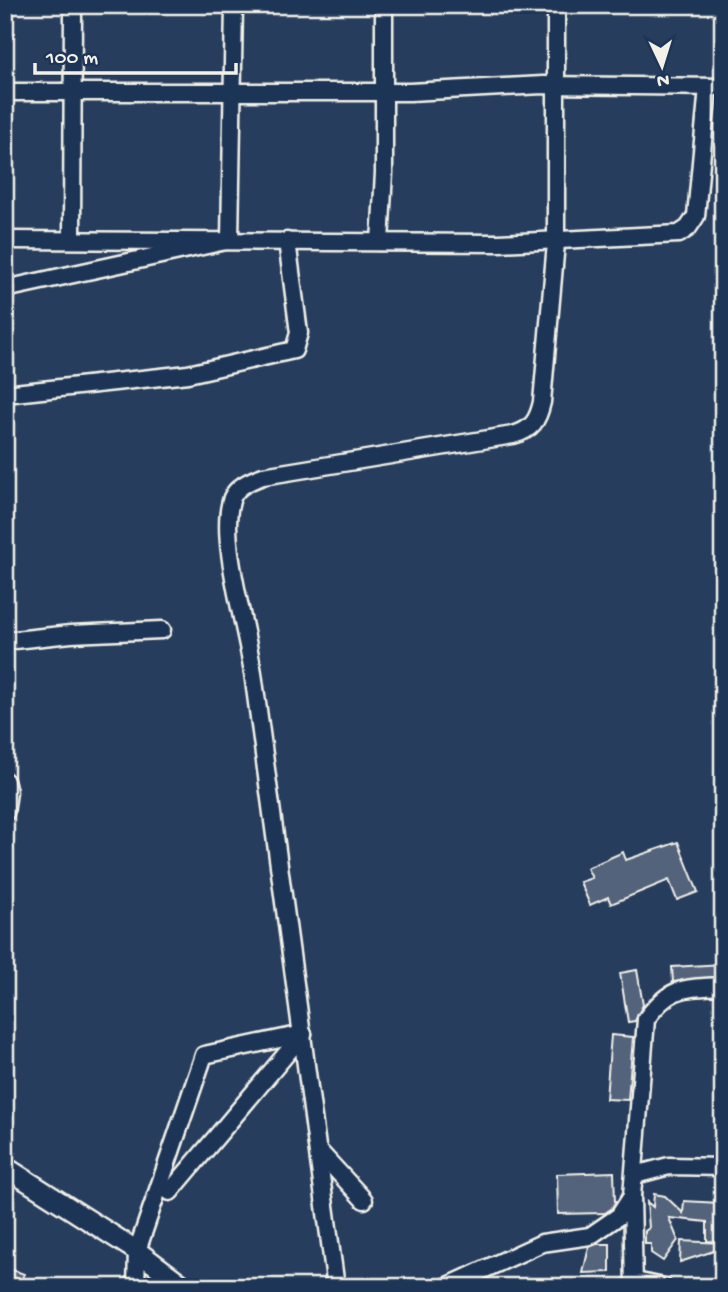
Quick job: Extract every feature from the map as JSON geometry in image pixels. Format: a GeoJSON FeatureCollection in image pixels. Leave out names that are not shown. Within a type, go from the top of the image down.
{"type":"FeatureCollection","features":[{"type":"Feature","properties":{"kind":"street"},"geometry":{"type":"LineString","coordinates":[[72,239],[75,91],[73,5]]}},
{"type":"Feature","properties":{"kind":"street"},"geometry":{"type":"LineString","coordinates":[[230,240],[234,5]]}},
{"type":"Feature","properties":{"kind":"street"},"geometry":{"type":"LineString","coordinates":[[380,242],[384,5]]}},
{"type":"Feature","properties":{"kind":"street"},"geometry":{"type":"LineString","coordinates":[[336,1287],[252,671],[230,546],[230,502],[242,486],[263,476],[502,437],[528,429],[536,422],[542,402],[556,243],[555,5]]}},
{"type":"Feature","properties":{"kind":"street"},"geometry":{"type":"LineString","coordinates":[[5,92],[384,89],[410,92],[556,85],[715,87],[695,216],[688,228],[679,234],[556,243],[5,240]]}},
{"type":"Feature","properties":{"kind":"street"},"geometry":{"type":"LineString","coordinates":[[5,289],[230,240]]}},
{"type":"Feature","properties":{"kind":"street"},"geometry":{"type":"LineString","coordinates":[[5,394],[188,374],[294,350],[299,333],[287,241]]}},
{"type":"Feature","properties":{"kind":"street"},"geometry":{"type":"LineString","coordinates":[[5,641],[71,634],[162,630]]}},
{"type":"Feature","properties":{"kind":"street"},"geometry":{"type":"LineString","coordinates":[[5,781],[8,792],[5,813]]}},
{"type":"Feature","properties":{"kind":"street"},"geometry":{"type":"LineString","coordinates":[[664,1287],[634,1284],[632,1196],[646,1019],[664,997],[677,989],[723,986]]}},
{"type":"Feature","properties":{"kind":"street"},"geometry":{"type":"LineString","coordinates":[[170,1192],[303,1034]]}},
{"type":"Feature","properties":{"kind":"street"},"geometry":{"type":"LineString","coordinates":[[136,1287],[137,1251],[204,1055],[303,1034]]}},
{"type":"Feature","properties":{"kind":"street"},"geometry":{"type":"LineString","coordinates":[[318,1150],[364,1200]]}},
{"type":"Feature","properties":{"kind":"street"},"geometry":{"type":"LineString","coordinates":[[635,1175],[669,1166],[723,1167]]}},
{"type":"Feature","properties":{"kind":"street"},"geometry":{"type":"LineString","coordinates":[[5,1167],[137,1251],[185,1286]]}},
{"type":"Feature","properties":{"kind":"street"},"geometry":{"type":"LineString","coordinates":[[446,1286],[542,1243],[590,1237],[619,1216],[632,1196]]}},
{"type":"Feature","properties":{"kind":"street"},"geometry":{"type":"LineString","coordinates":[[446,1286],[482,1287]]}},
{"type":"Feature","properties":{"kind":"building"},"geometry":{"type":"Polygon","coordinates":[[[678,842],[698,892],[677,900],[669,880],[611,904],[608,897],[590,905],[580,882],[592,878],[587,868],[623,852],[626,860],[678,842]]]}},
{"type":"Feature","properties":{"kind":"building"},"geometry":{"type":"Polygon","coordinates":[[[723,964],[723,976],[673,982],[672,967],[723,964]]]}},
{"type":"Feature","properties":{"kind":"building"},"geometry":{"type":"Polygon","coordinates":[[[637,970],[643,1005],[635,1021],[628,1022],[620,973],[637,970]]]}},
{"type":"Feature","properties":{"kind":"building"},"geometry":{"type":"Polygon","coordinates":[[[611,1035],[633,1037],[628,1100],[606,1099],[611,1035]]]}},
{"type":"Feature","properties":{"kind":"building"},"geometry":{"type":"Polygon","coordinates":[[[614,1172],[615,1203],[611,1209],[605,1213],[558,1214],[557,1174],[614,1172]]]}},
{"type":"Feature","properties":{"kind":"building"},"geometry":{"type":"Polygon","coordinates":[[[654,1194],[665,1196],[683,1213],[684,1201],[720,1203],[723,1242],[707,1241],[707,1222],[669,1218],[678,1240],[663,1261],[651,1253],[651,1244],[645,1244],[645,1231],[649,1228],[647,1202],[653,1207],[654,1194]]]}},
{"type":"Feature","properties":{"kind":"building"},"geometry":{"type":"Polygon","coordinates":[[[681,1241],[723,1243],[723,1248],[680,1262],[681,1241]]]}},
{"type":"Feature","properties":{"kind":"building"},"geometry":{"type":"Polygon","coordinates":[[[610,1244],[610,1272],[583,1273],[589,1247],[610,1244]]]}},
{"type":"Feature","properties":{"kind":"building"},"geometry":{"type":"Polygon","coordinates":[[[5,1267],[24,1274],[19,1287],[5,1287],[5,1267]]]}}]}
